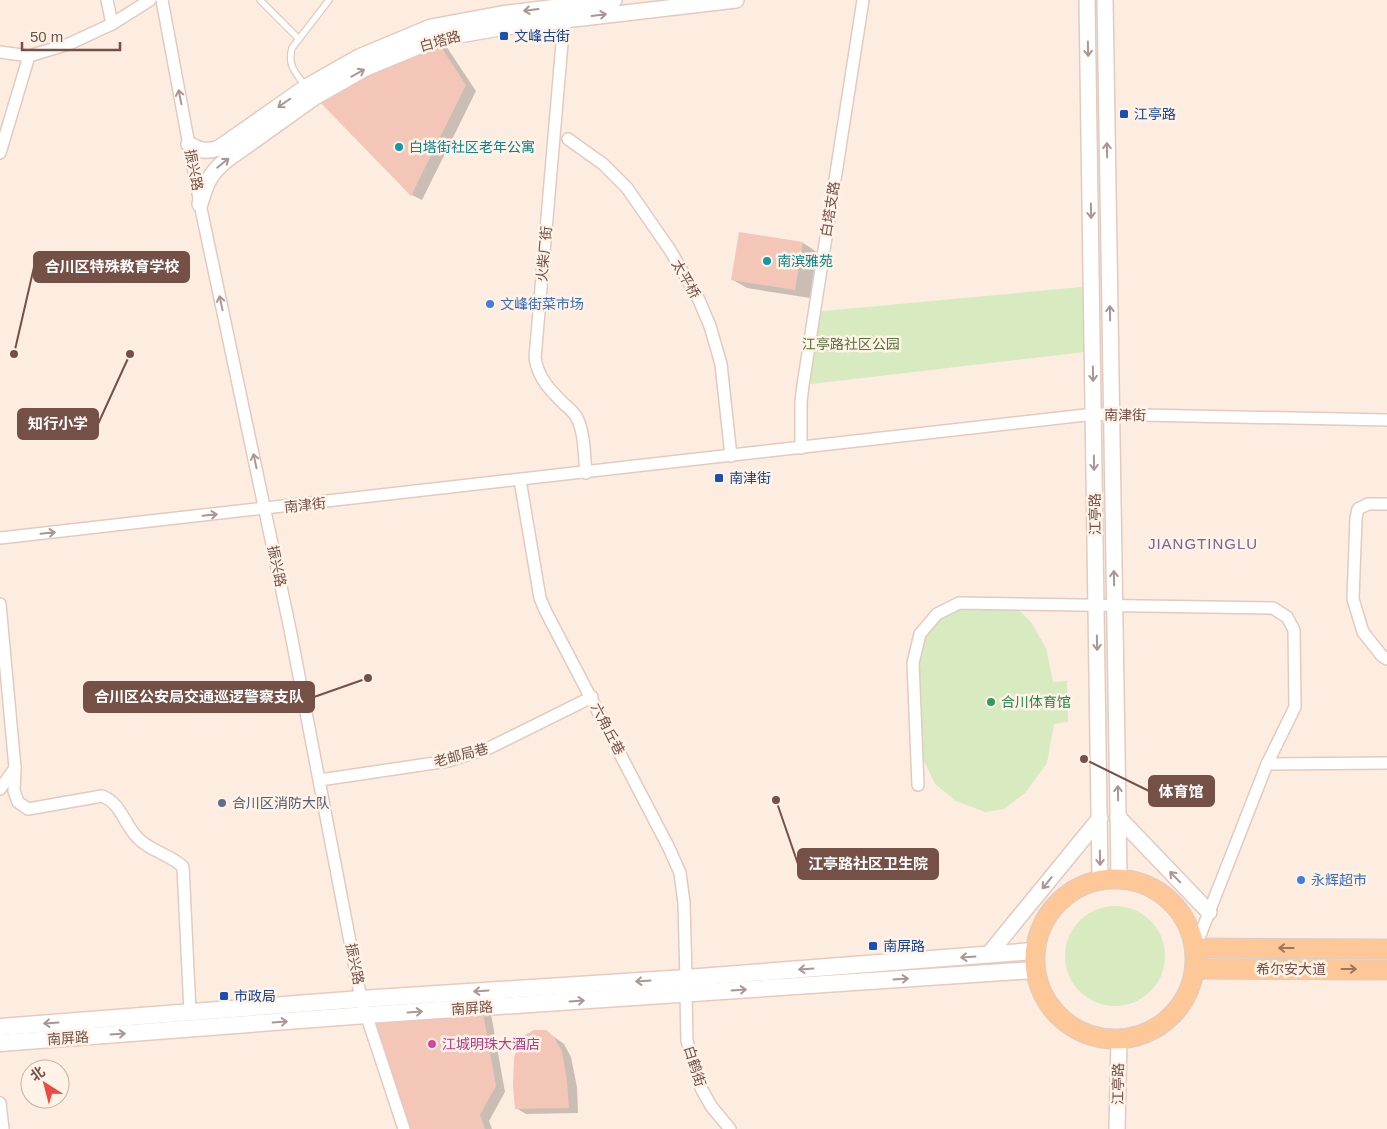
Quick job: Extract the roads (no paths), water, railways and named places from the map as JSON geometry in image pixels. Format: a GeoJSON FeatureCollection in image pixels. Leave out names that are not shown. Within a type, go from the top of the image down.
{"type":"FeatureCollection","features":[{"type":"Feature","properties":{"kind":"main road"},"geometry":{"type":"LineString","coordinates":[[1110,878],[1133,880],[1156,889],[1175,904],[1188,924],[1195,948],[1195,969],[1192,982],[1184,1000],[1172,1016],[1156,1028],[1138,1036],[1119,1040],[1098,1038],[1078,1031],[1061,1020],[1048,1004],[1039,986],[1034,961],[1036,937],[1046,917],[1063,898],[1085,884],[1110,878]]}},
{"type":"Feature","properties":{"kind":"main road","name":"希尔安大道"},"geometry":{"type":"LineString","coordinates":[[1195,948],[1387,949]]}},
{"type":"Feature","properties":{"kind":"main road","name":"南屏路"},"geometry":{"type":"LineString","coordinates":[[0,1043],[366,1015],[988,956],[1034,961]]}},
{"type":"Feature","properties":{"kind":"main road","name":"南屏路"},"geometry":{"type":"LineString","coordinates":[[0,1027],[362,999],[686,986],[1034,961]]}},
{"type":"Feature","properties":{"kind":"main road","name":"希尔安大道"},"geometry":{"type":"LineString","coordinates":[[1195,969],[1387,970]]}},
{"type":"Feature","properties":{"kind":"street"},"geometry":{"type":"LineString","coordinates":[[107,0],[112,24]]}},
{"type":"Feature","properties":{"kind":"street"},"geometry":{"type":"LineString","coordinates":[[0,52],[29,56],[69,44],[112,24],[150,0]]}},
{"type":"Feature","properties":{"kind":"street","name":"振兴路"},"geometry":{"type":"LineString","coordinates":[[162,0],[200,204],[265,509],[362,999],[404,1129]]}},
{"type":"Feature","properties":{"kind":"street","name":"白塔路"},"geometry":{"type":"LineString","coordinates":[[189,144],[198,150],[208,151],[219,148],[306,87],[359,56],[431,27],[501,14],[614,0]]}},
{"type":"Feature","properties":{"kind":"street","name":"白塔路"},"geometry":{"type":"LineString","coordinates":[[200,204],[206,184],[213,172],[225,160],[315,97],[366,68],[436,39],[505,27],[736,0]]}},
{"type":"Feature","properties":{"kind":"street","name":"白塔支路"},"geometry":{"type":"LineString","coordinates":[[801,448],[803,385],[863,0]]}},
{"type":"Feature","properties":{"kind":"street","name":"江亭路"},"geometry":{"type":"LineString","coordinates":[[1088,0],[1100,818],[1110,878]]}},
{"type":"Feature","properties":{"kind":"street","name":"江亭路"},"geometry":{"type":"LineString","coordinates":[[1104,0],[1118,817],[1110,878]]}},
{"type":"Feature","properties":{"kind":"street","name":"火柴厂街"},"geometry":{"type":"LineString","coordinates":[[564,20],[535,358],[537,368],[546,386],[578,419],[581,428],[586,473]]}},
{"type":"Feature","properties":{"kind":"street"},"geometry":{"type":"LineString","coordinates":[[0,153],[29,56]]}},
{"type":"Feature","properties":{"kind":"street","name":"太平桥"},"geometry":{"type":"LineString","coordinates":[[568,140],[603,164],[627,188],[670,250],[699,300],[710,326],[721,364],[731,456]]}},
{"type":"Feature","properties":{"kind":"street","name":"南津街"},"geometry":{"type":"LineString","coordinates":[[0,538],[1094,414],[1387,420]]}},
{"type":"Feature","properties":{"kind":"street","name":"六角丘巷"},"geometry":{"type":"LineString","coordinates":[[520,480],[540,598],[670,848],[680,873],[684,903],[686,986]]}},
{"type":"Feature","properties":{"kind":"street"},"geometry":{"type":"LineString","coordinates":[[1387,504],[1368,504],[1358,509],[1356,518],[1353,600],[1363,632],[1382,656],[1387,659]]}},
{"type":"Feature","properties":{"kind":"street"},"geometry":{"type":"LineString","coordinates":[[918,785],[913,663],[920,634],[937,614],[959,603],[1273,608],[1288,617],[1294,630],[1295,707],[1267,764],[1195,948]]}},
{"type":"Feature","properties":{"kind":"street"},"geometry":{"type":"LineString","coordinates":[[0,604],[15,768],[14,792],[21,806],[28,809],[102,796],[109,798],[137,838],[144,844],[178,861],[183,867],[190,1012]]}},
{"type":"Feature","properties":{"kind":"street","name":"老邮局巷"},"geometry":{"type":"LineString","coordinates":[[320,780],[448,761],[489,748],[592,697]]}},
{"type":"Feature","properties":{"kind":"street"},"geometry":{"type":"LineString","coordinates":[[1267,764],[1387,763]]}},
{"type":"Feature","properties":{"kind":"street"},"geometry":{"type":"LineString","coordinates":[[0,788],[15,768]]}},
{"type":"Feature","properties":{"kind":"street"},"geometry":{"type":"LineString","coordinates":[[1118,817],[1209,912]]}},
{"type":"Feature","properties":{"kind":"street"},"geometry":{"type":"LineString","coordinates":[[988,956],[1100,818]]}},
{"type":"Feature","properties":{"kind":"street","name":"白鹤街"},"geometry":{"type":"LineString","coordinates":[[686,986],[687,1041],[701,1088],[711,1106],[730,1129]]}},
{"type":"Feature","properties":{"kind":"street","name":"江亭路"},"geometry":{"type":"LineString","coordinates":[[1117,1129],[1119,1040]]}},
{"type":"Feature","properties":{"kind":"street"},"geometry":{"type":"LineString","coordinates":[[0,1103],[3,1129]]}},
{"type":"Feature","properties":{"kind":"lane"},"geometry":{"type":"LineString","coordinates":[[260,0],[299,39]]}},
{"type":"Feature","properties":{"kind":"lane"},"geometry":{"type":"LineString","coordinates":[[306,87],[292,67],[289,58],[292,48],[329,0]]}},
{"type":"Feature","properties":{"kind":"place","name":"文峰古街"},"geometry":{"type":"Point","coordinates":[504,36]}},
{"type":"Feature","properties":{"kind":"place","name":"江亭路"},"geometry":{"type":"Point","coordinates":[1124,114]}},
{"type":"Feature","properties":{"kind":"place","name":"白塔街社区老年公寓"},"geometry":{"type":"Point","coordinates":[399,147]}},
{"type":"Feature","properties":{"kind":"place","name":"南滨雅苑"},"geometry":{"type":"Point","coordinates":[767,261]}},
{"type":"Feature","properties":{"kind":"place","name":"文峰街菜市场"},"geometry":{"type":"Point","coordinates":[490,304]}},
{"type":"Feature","properties":{"kind":"place","name":"合川区特殊教育学校"},"geometry":{"type":"Point","coordinates":[14,354]}},
{"type":"Feature","properties":{"kind":"place","name":"知行小学"},"geometry":{"type":"Point","coordinates":[130,354]}},
{"type":"Feature","properties":{"kind":"place","name":"南津街"},"geometry":{"type":"Point","coordinates":[719,478]}},
{"type":"Feature","properties":{"kind":"place","name":"合川区公安局交通巡逻警察支队"},"geometry":{"type":"Point","coordinates":[368,678]}},
{"type":"Feature","properties":{"kind":"place","name":"合川体育馆"},"geometry":{"type":"Point","coordinates":[991,702]}},
{"type":"Feature","properties":{"kind":"place","name":"体育馆"},"geometry":{"type":"Point","coordinates":[1084,759]}},
{"type":"Feature","properties":{"kind":"place","name":"江亭路社区卫生院"},"geometry":{"type":"Point","coordinates":[776,800]}},
{"type":"Feature","properties":{"kind":"place","name":"合川区消防大队"},"geometry":{"type":"Point","coordinates":[222,803]}},
{"type":"Feature","properties":{"kind":"place","name":"永辉超市"},"geometry":{"type":"Point","coordinates":[1301,880]}},
{"type":"Feature","properties":{"kind":"place","name":"南屏路"},"geometry":{"type":"Point","coordinates":[873,946]}},
{"type":"Feature","properties":{"kind":"place","name":"市政局"},"geometry":{"type":"Point","coordinates":[224,996]}},
{"type":"Feature","properties":{"kind":"place","name":"江城明珠大酒店"},"geometry":{"type":"Point","coordinates":[432,1044]}},
{"type":"Feature","properties":{"kind":"district","name":"JIANGTINGLU"},"geometry":{"type":"Point","coordinates":[1203,544]}},
{"type":"Feature","properties":{"kind":"park label","name":"江亭路社区公园"},"geometry":{"type":"Point","coordinates":[851,344]}}]}
